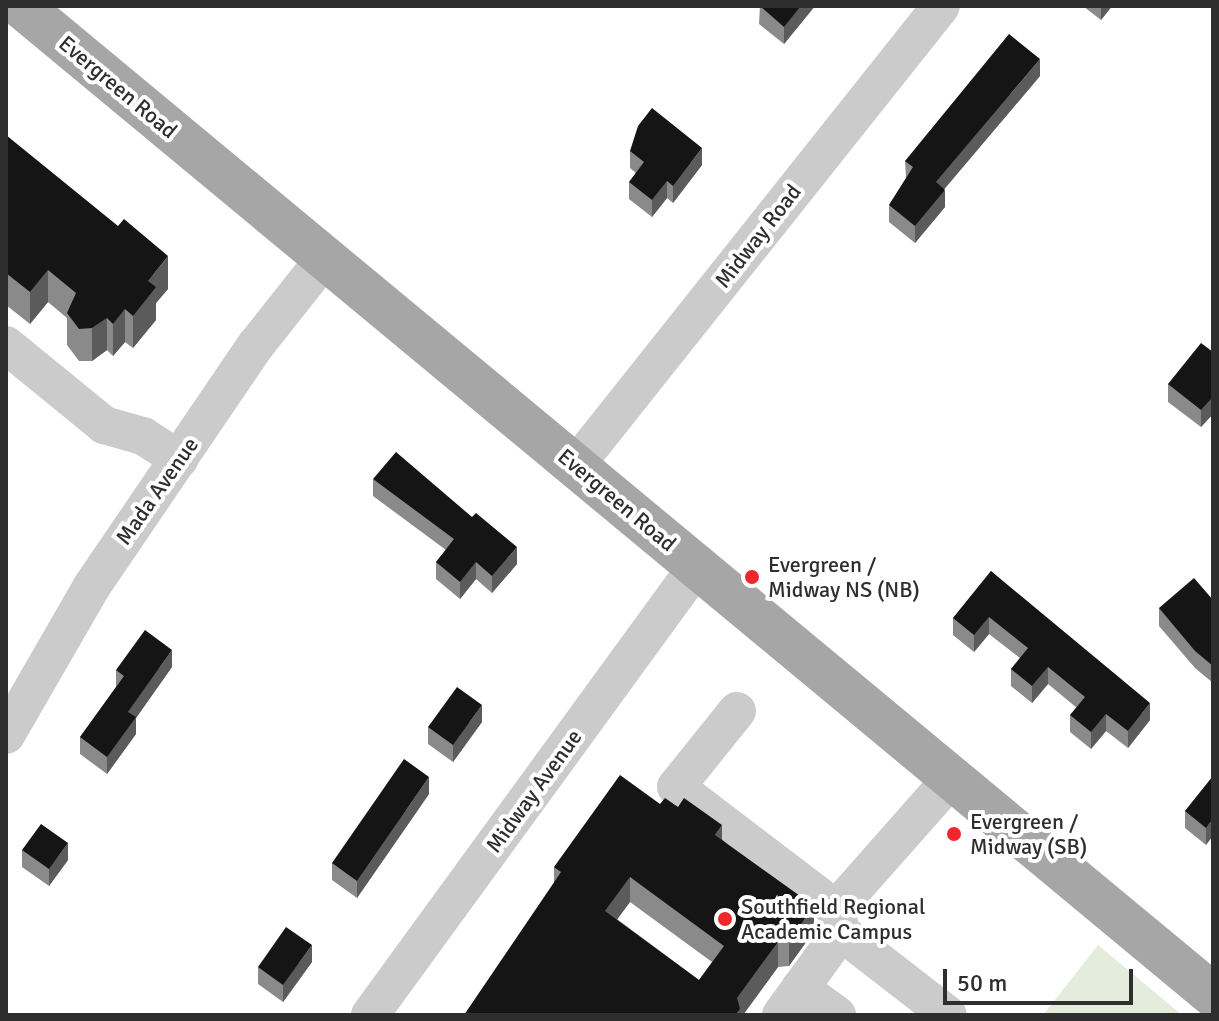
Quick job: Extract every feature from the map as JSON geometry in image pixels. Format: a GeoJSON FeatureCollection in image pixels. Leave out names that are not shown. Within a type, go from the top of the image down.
{"type":"FeatureCollection","features":[{"type":"Feature","properties":{"kind":"main road","name":"Evergreen Road"},"geometry":{"type":"LineString","coordinates":[[21,6],[1213,995]]}},
{"type":"Feature","properties":{"kind":"street","name":"Midway Road"},"geometry":{"type":"LineString","coordinates":[[576,465],[941,6]]}},
{"type":"Feature","properties":{"kind":"street","name":"Mada Avenue"},"geometry":{"type":"LineString","coordinates":[[6,735],[92,586],[280,312],[325,258]]}},
{"type":"Feature","properties":{"kind":"street"},"geometry":{"type":"LineString","coordinates":[[6,345],[104,425],[143,436],[179,459]]}},
{"type":"Feature","properties":{"kind":"street","name":"Midway Avenue"},"geometry":{"type":"LineString","coordinates":[[370,1015],[697,566]]}},
{"type":"Feature","properties":{"kind":"street"},"geometry":{"type":"LineString","coordinates":[[737,711],[676,787],[948,1015]]}},
{"type":"Feature","properties":{"kind":"street"},"geometry":{"type":"LineString","coordinates":[[837,1015],[790,1002],[838,920],[952,778]]}},
{"type":"Feature","properties":{"kind":"green space"},"geometry":{"type":"Polygon","coordinates":[[[1098,945],[1182,1015],[1043,1015],[1098,945]]]}},
{"type":"Feature","properties":{"kind":"building"},"geometry":{"type":"Polygon","coordinates":[[[760,6],[801,6],[784,27],[760,6]]]}},
{"type":"Feature","properties":{"kind":"building"},"geometry":{"type":"Polygon","coordinates":[[[1009,34],[1040,59],[936,182],[945,190],[915,226],[889,205],[913,167],[905,161],[1009,34]]]}},
{"type":"Feature","properties":{"kind":"building"},"geometry":{"type":"Polygon","coordinates":[[[652,108],[702,148],[673,186],[667,181],[652,200],[629,182],[644,162],[630,151],[638,126],[652,108]]]}},
{"type":"Feature","properties":{"kind":"building"},"geometry":{"type":"Polygon","coordinates":[[[6,135],[118,226],[124,219],[168,256],[148,281],[156,287],[133,316],[125,309],[113,324],[107,318],[92,328],[79,329],[67,313],[76,293],[48,270],[30,292],[6,273],[6,135]]]}},
{"type":"Feature","properties":{"kind":"building"},"geometry":{"type":"Polygon","coordinates":[[[1201,343],[1213,352],[1213,397],[1201,410],[1168,384],[1201,343]]]}},
{"type":"Feature","properties":{"kind":"building"},"geometry":{"type":"Polygon","coordinates":[[[396,452],[472,517],[476,513],[517,547],[492,576],[476,562],[460,582],[436,562],[454,539],[373,479],[396,452]]]}},
{"type":"Feature","properties":{"kind":"building"},"geometry":{"type":"Polygon","coordinates":[[[991,571],[1150,703],[1128,731],[1106,714],[1091,732],[1070,715],[1085,697],[1048,667],[1032,686],[1011,669],[1028,648],[989,617],[974,635],[953,618],[991,571]]]}},
{"type":"Feature","properties":{"kind":"building"},"geometry":{"type":"Polygon","coordinates":[[[1194,578],[1213,600],[1213,666],[1195,651],[1159,608],[1194,578]]]}},
{"type":"Feature","properties":{"kind":"building"},"geometry":{"type":"Polygon","coordinates":[[[145,630],[172,650],[128,712],[136,717],[107,757],[80,737],[124,676],[116,670],[145,630]]]}},
{"type":"Feature","properties":{"kind":"building"},"geometry":{"type":"Polygon","coordinates":[[[457,687],[482,705],[453,745],[428,727],[457,687]]]}},
{"type":"Feature","properties":{"kind":"building"},"geometry":{"type":"Polygon","coordinates":[[[404,759],[429,777],[357,881],[332,863],[404,759]]]}},
{"type":"Feature","properties":{"kind":"building","name":"Southfield Regional Academic Campus"},"geometry":{"type":"Polygon","coordinates":[[[620,775],[660,804],[665,798],[678,807],[684,798],[722,825],[715,835],[814,906],[789,941],[778,942],[737,998],[740,1009],[735,1015],[464,1015],[561,872],[554,867],[620,775]],[[630,877],[605,911],[699,980],[724,946],[630,877]]]}},
{"type":"Feature","properties":{"kind":"building"},"geometry":{"type":"Polygon","coordinates":[[[1213,776],[1213,819],[1206,828],[1185,811],[1213,776]]]}},
{"type":"Feature","properties":{"kind":"building"},"geometry":{"type":"Polygon","coordinates":[[[41,824],[68,843],[49,869],[22,850],[41,824]]]}},
{"type":"Feature","properties":{"kind":"building"},"geometry":{"type":"Polygon","coordinates":[[[286,927],[312,945],[283,985],[258,967],[286,927]]]}},
{"type":"Feature","properties":{"kind":"place","name":"Evergreen / Midway NS (NB)"},"geometry":{"type":"Point","coordinates":[752,577]}},
{"type":"Feature","properties":{"kind":"place","name":"Evergreen / Midway (SB)"},"geometry":{"type":"Point","coordinates":[954,834]}},
{"type":"Feature","properties":{"kind":"place","name":"Southfield Regional Academic Campus"},"geometry":{"type":"Point","coordinates":[725,919]}}]}
